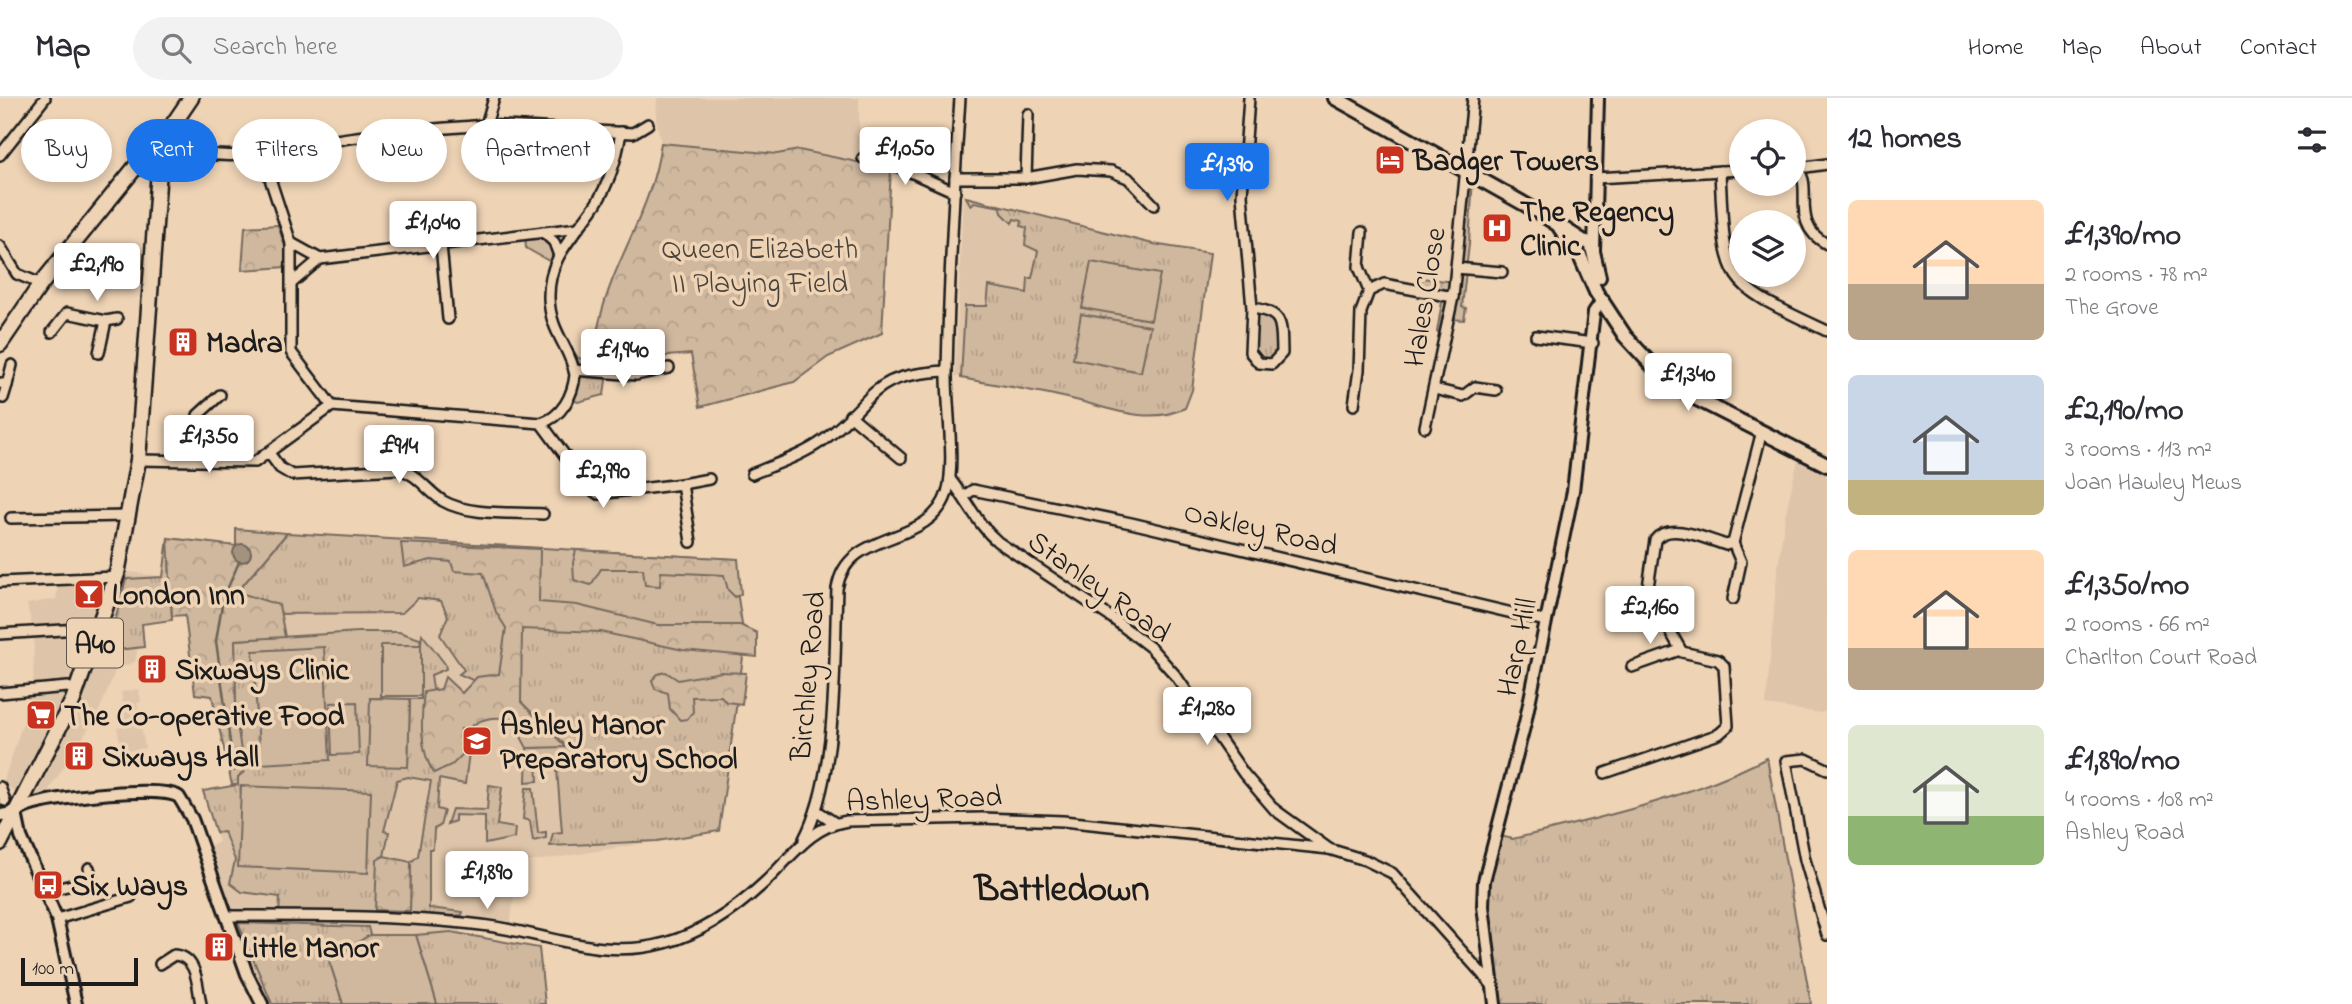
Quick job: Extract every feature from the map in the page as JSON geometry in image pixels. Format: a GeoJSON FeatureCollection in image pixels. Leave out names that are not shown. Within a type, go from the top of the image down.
{"type":"FeatureCollection","features":[{"type":"Feature","properties":{"kind":"main road"},"geometry":{"type":"LineString","coordinates":[[177,119],[191,98]]}},
{"type":"Feature","properties":{"kind":"main road"},"geometry":{"type":"LineString","coordinates":[[1335,98],[1352,103],[1465,173],[1535,210],[1560,228],[1586,249],[1603,299],[1633,346],[1661,375],[1693,397],[1827,465]]}},
{"type":"Feature","properties":{"kind":"main road"},"geometry":{"type":"LineString","coordinates":[[0,344],[41,284],[126,180]]}},
{"type":"Feature","properties":{"kind":"main road","name":"A40"},"geometry":{"type":"LineString","coordinates":[[0,844],[77,691],[116,577],[138,460],[158,182]]}},
{"type":"Feature","properties":{"kind":"street"},"geometry":{"type":"LineString","coordinates":[[0,155],[45,98]]}},
{"type":"Feature","properties":{"kind":"street"},"geometry":{"type":"LineString","coordinates":[[488,119],[494,98]]}},
{"type":"Feature","properties":{"kind":"street"},"geometry":{"type":"LineString","coordinates":[[950,479],[947,371],[960,98]]}},
{"type":"Feature","properties":{"kind":"street"},"geometry":{"type":"LineString","coordinates":[[1249,98],[1242,195],[1252,307],[1251,355],[1259,363],[1272,364],[1282,353],[1279,320],[1272,312],[1252,307]]}},
{"type":"Feature","properties":{"kind":"street","name":"Hales Close"},"geometry":{"type":"LineString","coordinates":[[1425,427],[1453,297],[1472,98]]}},
{"type":"Feature","properties":{"kind":"street"},"geometry":{"type":"LineString","coordinates":[[1586,249],[1593,226],[1598,98]]}},
{"type":"Feature","properties":{"kind":"street"},"geometry":{"type":"LineString","coordinates":[[1026,178],[1028,114]]}},
{"type":"Feature","properties":{"kind":"street"},"geometry":{"type":"LineString","coordinates":[[615,132],[636,132],[648,124]]}},
{"type":"Feature","properties":{"kind":"street"},"geometry":{"type":"LineString","coordinates":[[342,139],[461,128]]}},
{"type":"Feature","properties":{"kind":"street"},"geometry":{"type":"LineString","coordinates":[[138,460],[255,462],[332,406],[541,423],[553,418],[562,410],[573,385],[575,370],[558,338],[550,311],[550,283],[558,253],[578,228],[608,181],[621,132]]}},
{"type":"Feature","properties":{"kind":"street"},"geometry":{"type":"LineString","coordinates":[[863,158],[886,161],[955,192]]}},
{"type":"Feature","properties":{"kind":"street"},"geometry":{"type":"LineString","coordinates":[[1806,167],[1827,164]]}},
{"type":"Feature","properties":{"kind":"street"},"geometry":{"type":"LineString","coordinates":[[955,178],[1026,178],[1077,169],[1111,171],[1128,178],[1154,205]]}},
{"type":"Feature","properties":{"kind":"street"},"geometry":{"type":"LineString","coordinates":[[1720,171],[1723,244],[1726,259],[1738,280],[1756,298],[1827,331]]}},
{"type":"Feature","properties":{"kind":"street"},"geometry":{"type":"LineString","coordinates":[[1595,178],[1729,171]]}},
{"type":"Feature","properties":{"kind":"street"},"geometry":{"type":"LineString","coordinates":[[271,182],[292,243],[291,352],[332,406]]}},
{"type":"Feature","properties":{"kind":"street"},"geometry":{"type":"LineString","coordinates":[[1804,196],[1807,228],[1813,236],[1827,244]]}},
{"type":"Feature","properties":{"kind":"street"},"geometry":{"type":"LineString","coordinates":[[293,282],[320,259],[578,228]]}},
{"type":"Feature","properties":{"kind":"street"},"geometry":{"type":"LineString","coordinates":[[543,232],[554,242],[558,253]]}},
{"type":"Feature","properties":{"kind":"street"},"geometry":{"type":"LineString","coordinates":[[1354,405],[1361,312],[1369,291],[1359,267],[1362,232]]}},
{"type":"Feature","properties":{"kind":"street"},"geometry":{"type":"LineString","coordinates":[[292,243],[320,259]]}},
{"type":"Feature","properties":{"kind":"street"},"geometry":{"type":"LineString","coordinates":[[441,245],[448,319]]}},
{"type":"Feature","properties":{"kind":"street"},"geometry":{"type":"LineString","coordinates":[[0,246],[17,274],[41,284]]}},
{"type":"Feature","properties":{"kind":"street"},"geometry":{"type":"LineString","coordinates":[[1456,268],[1502,272]]}},
{"type":"Feature","properties":{"kind":"street"},"geometry":{"type":"LineString","coordinates":[[1369,291],[1388,285],[1453,297]]}},
{"type":"Feature","properties":{"kind":"street","name":"Harp Hill"},"geometry":{"type":"LineString","coordinates":[[1495,1004],[1483,906],[1483,881],[1511,781],[1573,491],[1593,343],[1594,312],[1603,299]]}},
{"type":"Feature","properties":{"kind":"street"},"geometry":{"type":"LineString","coordinates":[[52,332],[63,315],[76,314],[106,321],[117,319]]}},
{"type":"Feature","properties":{"kind":"street"},"geometry":{"type":"LineString","coordinates":[[99,354],[106,321]]}},
{"type":"Feature","properties":{"kind":"street"},"geometry":{"type":"LineString","coordinates":[[1536,336],[1593,343]]}},
{"type":"Feature","properties":{"kind":"street"},"geometry":{"type":"LineString","coordinates":[[3,398],[3,384],[12,365]]}},
{"type":"Feature","properties":{"kind":"street"},"geometry":{"type":"LineString","coordinates":[[575,370],[636,375],[669,368]]}},
{"type":"Feature","properties":{"kind":"street"},"geometry":{"type":"LineString","coordinates":[[752,474],[817,444],[886,382],[914,373],[947,371]]}},
{"type":"Feature","properties":{"kind":"street"},"geometry":{"type":"LineString","coordinates":[[1434,389],[1463,396],[1477,387],[1496,390]]}},
{"type":"Feature","properties":{"kind":"street"},"geometry":{"type":"LineString","coordinates":[[1344,393],[1356,394]]}},
{"type":"Feature","properties":{"kind":"street"},"geometry":{"type":"LineString","coordinates":[[195,460],[198,415],[220,396]]}},
{"type":"Feature","properties":{"kind":"street"},"geometry":{"type":"LineString","coordinates":[[850,415],[901,458]]}},
{"type":"Feature","properties":{"kind":"street"},"geometry":{"type":"LineString","coordinates":[[541,423],[594,493],[607,495],[709,480]]}},
{"type":"Feature","properties":{"kind":"street"},"geometry":{"type":"LineString","coordinates":[[1733,599],[1741,562],[1733,543],[1762,431]]}},
{"type":"Feature","properties":{"kind":"street"},"geometry":{"type":"LineString","coordinates":[[269,453],[280,468],[292,475],[398,470],[410,473],[443,501],[458,507],[543,514]]}},
{"type":"Feature","properties":{"kind":"street","name":"Stanley Road"},"geometry":{"type":"LineString","coordinates":[[950,479],[964,496],[977,520],[998,542],[1112,618],[1158,656],[1259,793],[1305,835],[1329,849],[1365,860],[1392,873],[1492,985]]}},
{"type":"Feature","properties":{"kind":"street","name":"Birchley Road"},"geometry":{"type":"LineString","coordinates":[[804,839],[816,810],[830,721],[839,577],[856,554],[926,524],[944,502],[950,479]]}},
{"type":"Feature","properties":{"kind":"street"},"geometry":{"type":"LineString","coordinates":[[682,484],[691,542]]}},
{"type":"Feature","properties":{"kind":"street","name":"Oakley Road"},"geometry":{"type":"LineString","coordinates":[[964,496],[973,490],[1131,523],[1546,621]]}},
{"type":"Feature","properties":{"kind":"street"},"geometry":{"type":"LineString","coordinates":[[11,518],[128,516]]}},
{"type":"Feature","properties":{"kind":"street"},"geometry":{"type":"LineString","coordinates":[[1605,773],[1719,734],[1727,728],[1729,720],[1724,666],[1718,660],[1688,655],[1680,650],[1670,631],[1649,610],[1646,601],[1655,540],[1660,534],[1670,530],[1726,545],[1733,543]]}},
{"type":"Feature","properties":{"kind":"street"},"geometry":{"type":"LineString","coordinates":[[0,582],[116,577]]}},
{"type":"Feature","properties":{"kind":"street"},"geometry":{"type":"LineString","coordinates":[[0,634],[79,629],[98,633]]}},
{"type":"Feature","properties":{"kind":"street"},"geometry":{"type":"LineString","coordinates":[[1632,667],[1680,650]]}},
{"type":"Feature","properties":{"kind":"street"},"geometry":{"type":"LineString","coordinates":[[0,694],[68,687],[77,691]]}},
{"type":"Feature","properties":{"kind":"street"},"geometry":{"type":"LineString","coordinates":[[1827,769],[1806,759],[1786,761],[1804,860],[1827,935]]}},
{"type":"Feature","properties":{"kind":"street"},"geometry":{"type":"LineString","coordinates":[[0,787],[5,801]]}},
{"type":"Feature","properties":{"kind":"street"},"geometry":{"type":"LineString","coordinates":[[0,815],[16,813],[34,804],[156,790],[173,793],[188,810],[226,916],[262,1004]]}},
{"type":"Feature","properties":{"kind":"street"},"geometry":{"type":"LineString","coordinates":[[816,810],[835,823]]}},
{"type":"Feature","properties":{"kind":"street"},"geometry":{"type":"LineString","coordinates":[[16,813],[21,837],[57,919],[76,1004]]}},
{"type":"Feature","properties":{"kind":"street","name":"Ashley Road"},"geometry":{"type":"LineString","coordinates":[[226,916],[460,923],[510,929],[587,948],[644,947],[676,939],[718,918],[764,883],[804,839],[835,823],[982,818],[1063,821],[1329,849]]}},
{"type":"Feature","properties":{"kind":"street"},"geometry":{"type":"LineString","coordinates":[[1301,848],[1305,835]]}},
{"type":"Feature","properties":{"kind":"street"},"geometry":{"type":"LineString","coordinates":[[47,891],[92,880],[89,868]]}},
{"type":"Feature","properties":{"kind":"street"},"geometry":{"type":"LineString","coordinates":[[57,919],[131,897]]}},
{"type":"Feature","properties":{"kind":"street"},"geometry":{"type":"LineString","coordinates":[[160,964],[174,955],[188,960],[201,1004]]}},
{"type":"Feature","properties":{"kind":"shaded area"},"geometry":{"type":"Polygon","coordinates":[[[657,98],[859,98],[859,163],[799,150],[777,154],[661,143],[656,120],[657,98]]]}},
{"type":"Feature","properties":{"kind":"shaded area"},"geometry":{"type":"Polygon","coordinates":[[[963,197],[1153,244],[1210,253],[1192,390],[1185,408],[1169,416],[1124,414],[1063,397],[955,376],[963,197]]]}},
{"type":"Feature","properties":{"kind":"shaded area"},"geometry":{"type":"Polygon","coordinates":[[[1800,451],[1827,465],[1827,710],[1821,713],[1766,705],[1777,574],[1785,516],[1800,451]]]}},
{"type":"Feature","properties":{"kind":"shaded area","name":"Ashley Manor Preparatory School"},"geometry":{"type":"Polygon","coordinates":[[[236,529],[446,546],[732,559],[719,831],[530,862],[516,878],[510,929],[459,923],[466,968],[522,1004],[262,1004],[203,849],[219,842],[203,791],[232,785],[212,696],[195,694],[184,615],[143,618],[135,662],[116,669],[97,716],[37,808],[3,783],[33,692],[34,635],[27,604],[56,599],[60,575],[111,569],[163,577],[168,538],[236,546],[236,529]]]}},
{"type":"Feature","properties":{"kind":"shaded area"},"geometry":{"type":"Polygon","coordinates":[[[242,544],[248,547],[251,553],[248,559],[242,562],[236,559],[233,553],[236,547],[242,544]]]}},
{"type":"Feature","properties":{"kind":"shaded area"},"geometry":{"type":"Polygon","coordinates":[[[139,689],[141,702],[137,703],[145,748],[122,752],[117,728],[126,726],[121,692],[139,689]]]}},
{"type":"Feature","properties":{"kind":"green space","name":"Queen Elizabeth II Playing Field"},"geometry":{"type":"Polygon","coordinates":[[[661,143],[777,154],[799,150],[891,169],[882,333],[828,357],[794,382],[700,407],[691,354],[594,362],[598,330],[607,296],[650,190],[661,143]]]}},
{"type":"Feature","properties":{"kind":"green space"},"geometry":{"type":"Polygon","coordinates":[[[1465,173],[1473,177],[1462,307],[1466,308],[1464,320],[1450,319],[1446,334],[1437,332],[1443,296],[1421,291],[1422,278],[1454,282],[1465,173]]]}},
{"type":"Feature","properties":{"kind":"green space"},"geometry":{"type":"Polygon","coordinates":[[[966,197],[1153,244],[1210,253],[1192,390],[1185,408],[1155,415],[1124,413],[1051,394],[961,378],[965,306],[987,306],[989,286],[1027,293],[1028,278],[1032,278],[1038,251],[1025,245],[1027,228],[1021,226],[1022,221],[1014,219],[1012,223],[1002,213],[1001,207],[974,202],[971,206],[966,197]]]}},
{"type":"Feature","properties":{"kind":"green space"},"geometry":{"type":"Polygon","coordinates":[[[278,225],[285,247],[286,267],[242,270],[245,227],[278,225]]]}},
{"type":"Feature","properties":{"kind":"green space"},"geometry":{"type":"Polygon","coordinates":[[[578,228],[554,264],[526,248],[525,235],[578,228]]]}},
{"type":"Feature","properties":{"kind":"green space"},"geometry":{"type":"Polygon","coordinates":[[[1091,262],[1160,274],[1151,320],[1082,308],[1091,262]]]}},
{"type":"Feature","properties":{"kind":"green space"},"geometry":{"type":"Polygon","coordinates":[[[1252,308],[1260,309],[1281,324],[1277,361],[1253,358],[1252,308]]]}},
{"type":"Feature","properties":{"kind":"green space"},"geometry":{"type":"Polygon","coordinates":[[[1081,314],[1150,326],[1141,372],[1073,359],[1081,314]]]}},
{"type":"Feature","properties":{"kind":"green space"},"geometry":{"type":"Polygon","coordinates":[[[567,341],[578,358],[594,362],[593,372],[607,373],[604,395],[578,402],[568,398],[575,379],[561,343],[567,341]]]}},
{"type":"Feature","properties":{"kind":"green space"},"geometry":{"type":"Polygon","coordinates":[[[236,529],[287,533],[237,592],[279,605],[285,637],[235,640],[236,716],[244,772],[238,777],[238,785],[232,785],[212,696],[195,694],[185,615],[172,616],[168,538],[236,546],[236,529]]]}},
{"type":"Feature","properties":{"kind":"green space"},"geometry":{"type":"Polygon","coordinates":[[[287,533],[732,559],[745,643],[719,831],[657,841],[550,846],[553,833],[562,832],[556,758],[537,757],[538,781],[526,782],[527,748],[566,746],[521,702],[459,674],[464,670],[440,635],[448,616],[441,601],[418,598],[402,613],[269,614],[237,592],[287,533]]]}},
{"type":"Feature","properties":{"kind":"green space"},"geometry":{"type":"Polygon","coordinates":[[[168,538],[172,620],[142,624],[144,647],[107,651],[126,579],[163,577],[168,538]]]}},
{"type":"Feature","properties":{"kind":"green space"},"geometry":{"type":"Polygon","coordinates":[[[401,543],[540,549],[539,602],[577,605],[658,625],[740,625],[757,633],[757,657],[683,650],[601,632],[522,629],[521,702],[566,747],[527,748],[512,720],[489,718],[469,729],[461,729],[465,752],[453,764],[434,773],[423,745],[424,692],[441,689],[445,677],[462,693],[477,677],[499,674],[506,628],[496,612],[483,573],[454,571],[451,562],[431,560],[404,567],[401,543]]]}},
{"type":"Feature","properties":{"kind":"green space"},"geometry":{"type":"Polygon","coordinates":[[[576,550],[738,559],[741,594],[735,597],[728,590],[724,575],[661,572],[660,586],[645,585],[643,569],[601,569],[591,585],[574,580],[573,563],[576,550]]]}},
{"type":"Feature","properties":{"kind":"green space"},"geometry":{"type":"Polygon","coordinates":[[[399,632],[420,639],[421,644],[422,634],[446,669],[431,675],[433,689],[443,692],[472,729],[465,784],[439,779],[437,809],[444,811],[440,826],[434,829],[433,849],[429,849],[429,908],[463,912],[462,915],[450,916],[449,921],[279,915],[280,897],[242,892],[230,883],[235,860],[224,832],[216,833],[203,791],[238,785],[238,777],[243,772],[236,716],[235,640],[399,632]],[[381,645],[381,698],[370,699],[408,767],[410,699],[421,699],[421,645],[381,645]],[[408,777],[397,780],[384,831],[389,832],[384,856],[381,857],[410,910],[411,862],[418,856],[431,781],[408,777]]]}},
{"type":"Feature","properties":{"kind":"green space"},"geometry":{"type":"Polygon","coordinates":[[[381,645],[421,645],[421,696],[381,696],[381,645]]]}},
{"type":"Feature","properties":{"kind":"green space"},"geometry":{"type":"Polygon","coordinates":[[[324,647],[330,760],[260,764],[253,651],[324,647]]]}},
{"type":"Feature","properties":{"kind":"green space"},"geometry":{"type":"Polygon","coordinates":[[[666,672],[678,680],[721,672],[746,673],[742,704],[726,702],[721,696],[692,697],[693,712],[687,719],[680,720],[670,709],[668,693],[655,689],[652,680],[658,674],[666,672]]]}},
{"type":"Feature","properties":{"kind":"green space"},"geometry":{"type":"Polygon","coordinates":[[[370,698],[410,699],[408,767],[368,766],[370,698]]]}},
{"type":"Feature","properties":{"kind":"green space"},"geometry":{"type":"Polygon","coordinates":[[[357,702],[359,754],[332,755],[330,703],[357,702]]]}},
{"type":"Feature","properties":{"kind":"green space"},"geometry":{"type":"Polygon","coordinates":[[[1767,758],[1811,1004],[1500,1004],[1487,891],[1500,836],[1513,839],[1642,806],[1705,785],[1767,758]]]}},
{"type":"Feature","properties":{"kind":"green space"},"geometry":{"type":"Polygon","coordinates":[[[489,785],[502,787],[497,825],[515,828],[514,838],[485,844],[485,816],[455,815],[455,821],[447,824],[452,809],[487,810],[489,785]]]}},
{"type":"Feature","properties":{"kind":"green space"},"geometry":{"type":"Polygon","coordinates":[[[241,786],[371,791],[368,873],[238,867],[241,786]]]}},
{"type":"Feature","properties":{"kind":"green space"},"geometry":{"type":"Polygon","coordinates":[[[526,788],[533,788],[538,833],[546,832],[546,838],[533,841],[530,821],[523,819],[526,788]]]}},
{"type":"Feature","properties":{"kind":"green space"},"geometry":{"type":"Polygon","coordinates":[[[384,856],[411,862],[410,911],[375,910],[377,860],[384,856]]]}},
{"type":"Feature","properties":{"kind":"green space"},"geometry":{"type":"Polygon","coordinates":[[[238,923],[368,927],[370,935],[329,960],[343,1004],[272,1004],[238,923]]]}},
{"type":"Feature","properties":{"kind":"green space"},"geometry":{"type":"Polygon","coordinates":[[[451,932],[539,948],[545,1004],[437,1004],[416,935],[451,932]]]}},
{"type":"Feature","properties":{"kind":"green space"},"geometry":{"type":"Polygon","coordinates":[[[370,935],[416,935],[437,1004],[343,1004],[329,960],[370,935]]]}},
{"type":"Feature","properties":{"kind":"waterway"},"geometry":{"type":"LineString","coordinates":[[234,771],[216,641],[223,599],[239,562]]}},
{"type":"Feature","properties":{"kind":"place","name":"Badger Towers"},"geometry":{"type":"Point","coordinates":[1390,160]}},
{"type":"Feature","properties":{"kind":"place","name":"The Regency Clinic"},"geometry":{"type":"Point","coordinates":[1497,228]}},
{"type":"Feature","properties":{"kind":"place","name":"Madra"},"geometry":{"type":"Point","coordinates":[183,342]}},
{"type":"Feature","properties":{"kind":"place","name":"London Inn"},"geometry":{"type":"Point","coordinates":[89,594]}},
{"type":"Feature","properties":{"kind":"place","name":"Sixways Clinic"},"geometry":{"type":"Point","coordinates":[152,669]}},
{"type":"Feature","properties":{"kind":"place","name":"The Co-operative Food"},"geometry":{"type":"Point","coordinates":[41,715]}},
{"type":"Feature","properties":{"kind":"place","name":"Ashley Manor Preparatory School"},"geometry":{"type":"Point","coordinates":[477,741]}},
{"type":"Feature","properties":{"kind":"place","name":"Sixways Hall"},"geometry":{"type":"Point","coordinates":[79,756]}},
{"type":"Feature","properties":{"kind":"place","name":"Six Ways"},"geometry":{"type":"Point","coordinates":[48,885]}},
{"type":"Feature","properties":{"kind":"place","name":"Little Manor"},"geometry":{"type":"Point","coordinates":[219,947]}},
{"type":"Feature","properties":{"kind":"district","name":"Battledown"},"geometry":{"type":"Point","coordinates":[1062,887]}}]}
